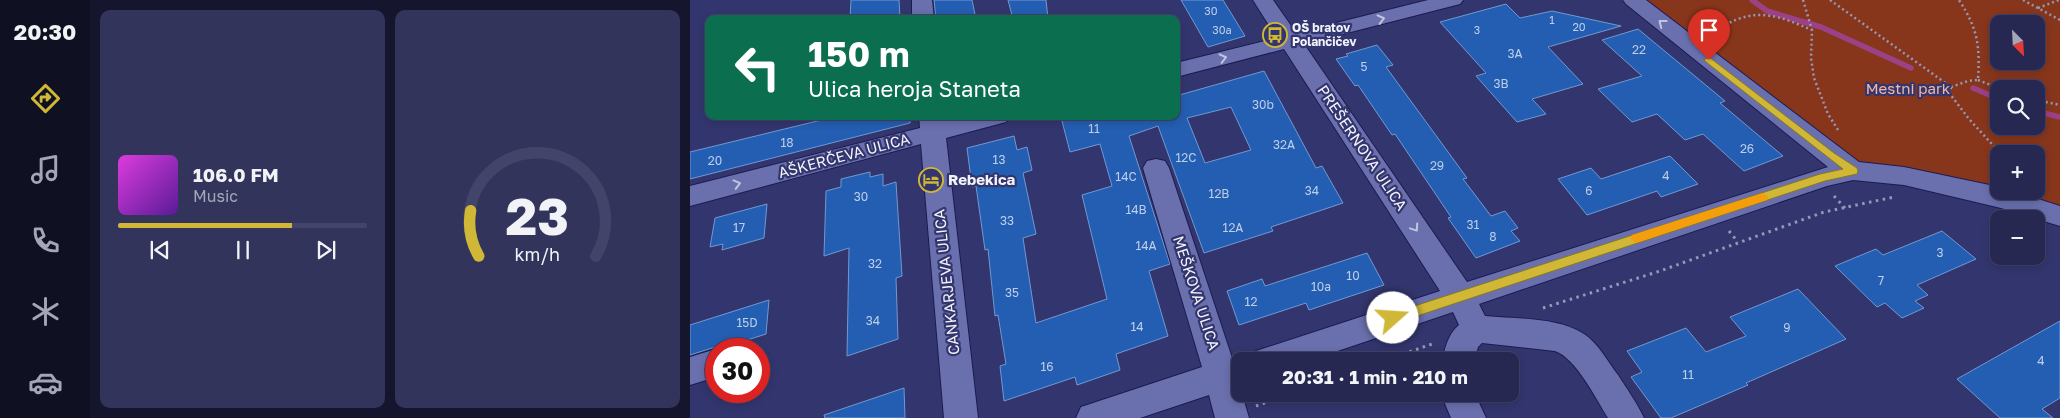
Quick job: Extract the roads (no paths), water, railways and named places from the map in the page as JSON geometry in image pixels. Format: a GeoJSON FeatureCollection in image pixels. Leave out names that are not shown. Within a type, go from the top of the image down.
{"type":"FeatureCollection","features":[{"type":"Feature","properties":{"kind":"street"},"geometry":{"type":"LineString","coordinates":[[922,0],[923,15]]}},
{"type":"Feature","properties":{"kind":"street","name":"PREŠERNOVA ULICA"},"geometry":{"type":"LineString","coordinates":[[1263,0],[1460,296],[1476,329]]}},
{"type":"Feature","properties":{"kind":"street"},"geometry":{"type":"LineString","coordinates":[[1180,69],[1453,0]]}},
{"type":"Feature","properties":{"kind":"street"},"geometry":{"type":"LineString","coordinates":[[1633,0],[1830,156],[1853,171]]}},
{"type":"Feature","properties":{"kind":"street","name":"AŠKERČEVA ULICA"},"geometry":{"type":"LineString","coordinates":[[690,196],[931,125],[968,120]]}},
{"type":"Feature","properties":{"kind":"street","name":"CANKARJEVA ULICA"},"geometry":{"type":"LineString","coordinates":[[931,125],[961,418]]}},
{"type":"Feature","properties":{"kind":"street","name":"MEŠKOVA ULICA"},"geometry":{"type":"LineString","coordinates":[[1156,168],[1231,374]]}},
{"type":"Feature","properties":{"kind":"street"},"geometry":{"type":"LineString","coordinates":[[1294,352],[1824,177],[1853,171],[1904,176],[1937,182],[2002,198],[2060,216]]}},
{"type":"Feature","properties":{"kind":"street"},"geometry":{"type":"LineString","coordinates":[[1461,352],[1464,340],[1476,329],[1558,336],[1573,344],[1586,358],[1627,418]]}},
{"type":"Feature","properties":{"kind":"street"},"geometry":{"type":"LineString","coordinates":[[690,371],[705,366]]}},
{"type":"Feature","properties":{"kind":"street"},"geometry":{"type":"LineString","coordinates":[[1094,418],[1231,374]]}},
{"type":"Feature","properties":{"kind":"street","name":"MEŠKOVA ULICA"},"geometry":{"type":"LineString","coordinates":[[1232,402],[1232,418]]}},
{"type":"Feature","properties":{"kind":"street"},"geometry":{"type":"LineString","coordinates":[[1461,402],[1469,418]]}},
{"type":"Feature","properties":{"kind":"waterway"},"geometry":{"type":"LineString","coordinates":[[1752,0],[1767,11],[1821,27],[1911,68]]}},
{"type":"Feature","properties":{"kind":"waterway"},"geometry":{"type":"LineString","coordinates":[[1973,88],[1990,95]]}},
{"type":"Feature","properties":{"kind":"waterway"},"geometry":{"type":"LineString","coordinates":[[2045,113],[2060,117]]}},
{"type":"Feature","properties":{"kind":"place","name":"OŠ bratov Polančičev"},"geometry":{"type":"Point","coordinates":[1275,35]}},
{"type":"Feature","properties":{"kind":"place","name":"Rebekica"},"geometry":{"type":"Point","coordinates":[931,180]}},
{"type":"Feature","properties":{"kind":"park label","name":"Mestni park"},"geometry":{"type":"Point","coordinates":[1908,89]}}]}
